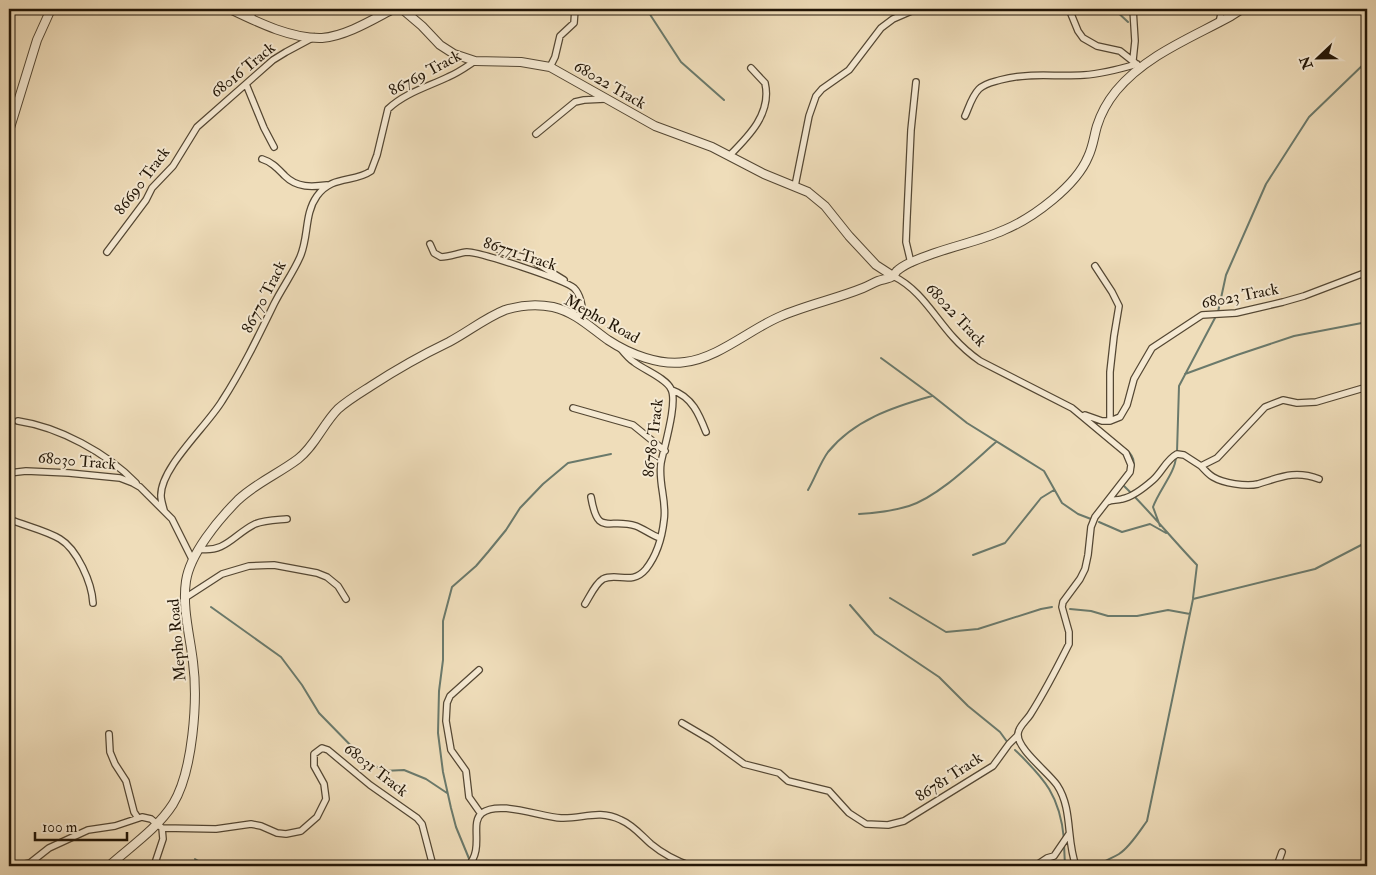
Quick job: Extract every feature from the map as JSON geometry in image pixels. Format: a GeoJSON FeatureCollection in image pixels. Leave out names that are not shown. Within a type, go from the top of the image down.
{"type":"FeatureCollection","features":[{"type":"Feature","properties":{"kind":"street"},"geometry":{"type":"LineString","coordinates":[[9,131],[36,40],[51,9]]}},
{"type":"Feature","properties":{"kind":"street"},"geometry":{"type":"LineString","coordinates":[[230,9],[280,30],[314,38]]}},
{"type":"Feature","properties":{"kind":"street"},"geometry":{"type":"LineString","coordinates":[[252,19],[253,9]]}},
{"type":"Feature","properties":{"kind":"street","name":"68016 Track"},"geometry":{"type":"LineString","coordinates":[[198,127],[279,56],[314,38],[323,38],[345,32],[393,9]]}},
{"type":"Feature","properties":{"kind":"street","name":"68022 Track"},"geometry":{"type":"LineString","coordinates":[[402,9],[447,50],[462,58],[475,61],[521,62],[550,67],[656,126],[696,140],[730,155],[764,174],[808,192],[819,199],[872,261],[914,290],[966,350],[980,361],[1011,378],[1054,397],[1080,413],[1106,438],[1126,453],[1130,459],[1130,472],[1094,517],[1084,569],[1080,579],[1063,602],[1062,607],[1069,632],[1069,644],[1030,714],[1020,727],[1017,736]]}},
{"type":"Feature","properties":{"kind":"street"},"geometry":{"type":"LineString","coordinates":[[550,67],[555,57],[560,36],[574,23],[575,9]]}},
{"type":"Feature","properties":{"kind":"street"},"geometry":{"type":"LineString","coordinates":[[795,186],[809,116],[816,96],[822,89],[849,70],[880,28],[893,19],[916,9]]}},
{"type":"Feature","properties":{"kind":"street"},"geometry":{"type":"LineString","coordinates":[[1068,9],[1083,38],[1098,46],[1120,51],[1137,64]]}},
{"type":"Feature","properties":{"kind":"street"},"geometry":{"type":"LineString","coordinates":[[1133,9],[1137,64]]}},
{"type":"Feature","properties":{"kind":"street"},"geometry":{"type":"LineString","coordinates":[[1219,23],[1222,9]]}},
{"type":"Feature","properties":{"kind":"street","name":"Mepho Road"},"geometry":{"type":"LineString","coordinates":[[109,866],[160,826],[174,803],[185,772],[193,730],[195,691],[194,665],[186,598],[187,578],[193,561],[205,540],[233,505],[248,490],[298,459],[332,416],[350,399],[408,362],[450,341],[491,317],[521,306],[538,305],[561,309],[583,321],[617,346],[628,351],[675,363],[690,362],[718,350],[775,318],[794,310],[853,292],[893,276],[899,268],[942,250],[997,234],[1010,228],[1060,193],[1081,171],[1090,155],[1098,122],[1105,107],[1137,64],[1219,23],[1242,9]]}},
{"type":"Feature","properties":{"kind":"street","name":"86769 Track"},"geometry":{"type":"LineString","coordinates":[[328,186],[344,179],[362,175],[371,170],[377,155],[388,109],[405,96],[457,73],[475,61]]}},
{"type":"Feature","properties":{"kind":"street"},"geometry":{"type":"LineString","coordinates":[[965,116],[979,89],[985,84],[994,81],[1026,75],[1095,74],[1137,64]]}},
{"type":"Feature","properties":{"kind":"street"},"geometry":{"type":"LineString","coordinates":[[730,155],[754,130],[764,110],[766,98],[765,84],[751,68]]}},
{"type":"Feature","properties":{"kind":"street"},"geometry":{"type":"LineString","coordinates":[[911,263],[906,242],[906,217],[916,82]]}},
{"type":"Feature","properties":{"kind":"street"},"geometry":{"type":"LineString","coordinates":[[246,84],[274,147]]}},
{"type":"Feature","properties":{"kind":"street"},"geometry":{"type":"LineString","coordinates":[[536,134],[574,102],[605,99]]}},
{"type":"Feature","properties":{"kind":"street","name":"86690 Track"},"geometry":{"type":"LineString","coordinates":[[107,252],[146,200],[152,188],[173,166],[198,127]]}},
{"type":"Feature","properties":{"kind":"street"},"geometry":{"type":"LineString","coordinates":[[262,159],[278,169],[292,182],[306,186],[328,186]]}},
{"type":"Feature","properties":{"kind":"street","name":"86770 Track"},"geometry":{"type":"LineString","coordinates":[[164,510],[160,497],[168,471],[216,411],[258,338],[274,303],[300,257],[309,213],[313,204],[321,190],[328,186]]}},
{"type":"Feature","properties":{"kind":"street","name":"86771 Track"},"geometry":{"type":"LineString","coordinates":[[430,244],[434,253],[440,257],[460,253],[477,253],[512,263],[570,284],[578,293],[583,321]]}},
{"type":"Feature","properties":{"kind":"street"},"geometry":{"type":"LineString","coordinates":[[495,247],[503,252],[530,259],[570,284]]}},
{"type":"Feature","properties":{"kind":"street"},"geometry":{"type":"LineString","coordinates":[[1080,413],[1102,421],[1110,421],[1110,372],[1119,306],[1095,266]]}},
{"type":"Feature","properties":{"kind":"street","name":"68023 Track"},"geometry":{"type":"LineString","coordinates":[[1110,421],[1120,417],[1124,412],[1134,379],[1152,348],[1196,319],[1210,314],[1236,313],[1283,302],[1367,272]]}},
{"type":"Feature","properties":{"kind":"street","name":"86780 Track"},"geometry":{"type":"LineString","coordinates":[[585,604],[598,584],[603,580],[608,578],[634,577],[644,571],[655,556],[665,508],[660,475],[672,405],[672,390],[666,383],[635,363],[617,346]]}},
{"type":"Feature","properties":{"kind":"street"},"geometry":{"type":"LineString","coordinates":[[1201,466],[1217,458],[1265,407],[1283,400],[1297,403],[1316,402],[1367,387]]}},
{"type":"Feature","properties":{"kind":"street"},"geometry":{"type":"LineString","coordinates":[[672,390],[692,403],[706,432]]}},
{"type":"Feature","properties":{"kind":"street"},"geometry":{"type":"LineString","coordinates":[[573,408],[633,425],[665,450]]}},
{"type":"Feature","properties":{"kind":"street"},"geometry":{"type":"LineString","coordinates":[[18,421],[48,428],[97,452],[123,470],[140,487]]}},
{"type":"Feature","properties":{"kind":"street"},"geometry":{"type":"LineString","coordinates":[[1106,502],[1122,499],[1147,485],[1155,478],[1170,458],[1177,454],[1184,455],[1201,466],[1214,478],[1250,485],[1298,474],[1319,479]]}},
{"type":"Feature","properties":{"kind":"street","name":"68030 Track"},"geometry":{"type":"LineString","coordinates":[[9,473],[26,471],[90,475],[126,480],[140,487],[164,510],[177,527],[193,561]]}},
{"type":"Feature","properties":{"kind":"street"},"geometry":{"type":"LineString","coordinates":[[592,497],[594,513],[599,521],[636,526],[660,538]]}},
{"type":"Feature","properties":{"kind":"street"},"geometry":{"type":"LineString","coordinates":[[200,549],[209,551],[222,547],[256,524],[267,520],[286,518]]}},
{"type":"Feature","properties":{"kind":"street"},"geometry":{"type":"LineString","coordinates":[[9,519],[51,535],[66,544],[88,576],[93,603]]}},
{"type":"Feature","properties":{"kind":"street"},"geometry":{"type":"LineString","coordinates":[[186,598],[222,574],[250,566],[274,565],[317,572],[338,586],[346,599]]}},
{"type":"Feature","properties":{"kind":"street"},"geometry":{"type":"LineString","coordinates":[[479,670],[450,696],[446,715],[449,744],[454,755],[466,771],[468,797],[481,814]]}},
{"type":"Feature","properties":{"kind":"street","name":"86781 Track"},"geometry":{"type":"LineString","coordinates":[[682,723],[712,740],[744,764],[775,771],[788,781],[829,791],[849,813],[866,824],[877,825],[898,824],[993,766],[1017,736]]}},
{"type":"Feature","properties":{"kind":"street"},"geometry":{"type":"LineString","coordinates":[[15,866],[30,863],[49,848],[88,830],[115,826],[138,818],[134,812],[126,781],[110,752],[109,734]]}},
{"type":"Feature","properties":{"kind":"street"},"geometry":{"type":"LineString","coordinates":[[1017,736],[1023,747],[1059,787],[1066,806],[1076,866]]}},
{"type":"Feature","properties":{"kind":"street","name":"68031 Track"},"geometry":{"type":"LineString","coordinates":[[138,818],[146,818],[160,826],[216,829],[251,824],[261,826],[277,834],[301,831],[317,817],[326,799],[324,784],[314,766],[314,754],[322,748],[328,750],[370,785],[417,818],[422,824],[433,866]]}},
{"type":"Feature","properties":{"kind":"street"},"geometry":{"type":"LineString","coordinates":[[468,866],[476,855],[478,818],[481,814],[491,810],[510,808],[558,818],[592,814],[618,818],[631,826],[659,850],[691,866]]}},
{"type":"Feature","properties":{"kind":"street"},"geometry":{"type":"LineString","coordinates":[[154,866],[164,839],[160,826]]}},
{"type":"Feature","properties":{"kind":"street"},"geometry":{"type":"LineString","coordinates":[[1035,866],[1054,856],[1070,832]]}},
{"type":"Feature","properties":{"kind":"street"},"geometry":{"type":"LineString","coordinates":[[1277,866],[1282,852]]}},
{"type":"Feature","properties":{"kind":"waterway"},"geometry":{"type":"LineString","coordinates":[[648,9],[681,62],[724,100]]}},
{"type":"Feature","properties":{"kind":"waterway"},"geometry":{"type":"LineString","coordinates":[[1114,9],[1128,22]]}},
{"type":"Feature","properties":{"kind":"waterway"},"geometry":{"type":"LineString","coordinates":[[1218,312],[1226,275],[1266,184],[1309,117],[1367,61]]}},
{"type":"Feature","properties":{"kind":"waterway"},"geometry":{"type":"LineString","coordinates":[[1177,452],[1179,386],[1216,316]]}},
{"type":"Feature","properties":{"kind":"waterway"},"geometry":{"type":"LineString","coordinates":[[1185,374],[1294,336],[1367,322]]}},
{"type":"Feature","properties":{"kind":"waterway"},"geometry":{"type":"LineString","coordinates":[[881,358],[967,423],[1044,471],[1062,503],[1078,514],[1091,519]]}},
{"type":"Feature","properties":{"kind":"waterway"},"geometry":{"type":"LineString","coordinates":[[808,490],[828,452],[850,431],[889,410],[932,396]]}},
{"type":"Feature","properties":{"kind":"waterway"},"geometry":{"type":"LineString","coordinates":[[859,514],[909,506],[932,495],[955,478],[996,442]]}},
{"type":"Feature","properties":{"kind":"waterway"},"geometry":{"type":"LineString","coordinates":[[1125,449],[1130,453],[1134,462],[1132,472],[1123,485],[1197,565],[1193,598]]}},
{"type":"Feature","properties":{"kind":"waterway"},"geometry":{"type":"LineString","coordinates":[[470,861],[456,827],[451,808],[443,772],[438,733],[439,691],[443,660],[443,621],[452,587],[476,566],[506,530],[520,508],[543,484],[568,463],[611,454]]}},
{"type":"Feature","properties":{"kind":"waterway"},"geometry":{"type":"LineString","coordinates":[[1160,526],[1153,507],[1173,469],[1176,457]]}},
{"type":"Feature","properties":{"kind":"waterway"},"geometry":{"type":"LineString","coordinates":[[973,555],[1005,543],[1041,498],[1054,490]]}},
{"type":"Feature","properties":{"kind":"waterway"},"geometry":{"type":"LineString","coordinates":[[1099,522],[1122,532],[1150,524],[1166,533]]}},
{"type":"Feature","properties":{"kind":"waterway"},"geometry":{"type":"LineString","coordinates":[[1098,866],[1123,851],[1147,821],[1193,599],[1315,569],[1367,542]]}},
{"type":"Feature","properties":{"kind":"waterway"},"geometry":{"type":"LineString","coordinates":[[890,598],[946,632],[978,629],[1052,607]]}},
{"type":"Feature","properties":{"kind":"waterway"},"geometry":{"type":"LineString","coordinates":[[850,605],[875,634],[939,677],[968,706],[1000,732],[1008,743]]}},
{"type":"Feature","properties":{"kind":"waterway"},"geometry":{"type":"LineString","coordinates":[[211,607],[281,657],[302,685],[319,713],[363,758],[383,771],[404,770],[426,779],[447,793]]}},
{"type":"Feature","properties":{"kind":"waterway"},"geometry":{"type":"LineString","coordinates":[[1070,609],[1091,611],[1108,616],[1137,616],[1168,610],[1190,614]]}},
{"type":"Feature","properties":{"kind":"waterway"},"geometry":{"type":"LineString","coordinates":[[1015,750],[1035,770],[1049,789],[1059,811],[1064,839]]}},
{"type":"Feature","properties":{"kind":"waterway"},"geometry":{"type":"LineString","coordinates":[[1064,844],[1065,866]]}},
{"type":"Feature","properties":{"kind":"waterway"},"geometry":{"type":"LineString","coordinates":[[195,859],[207,866]]}}]}
